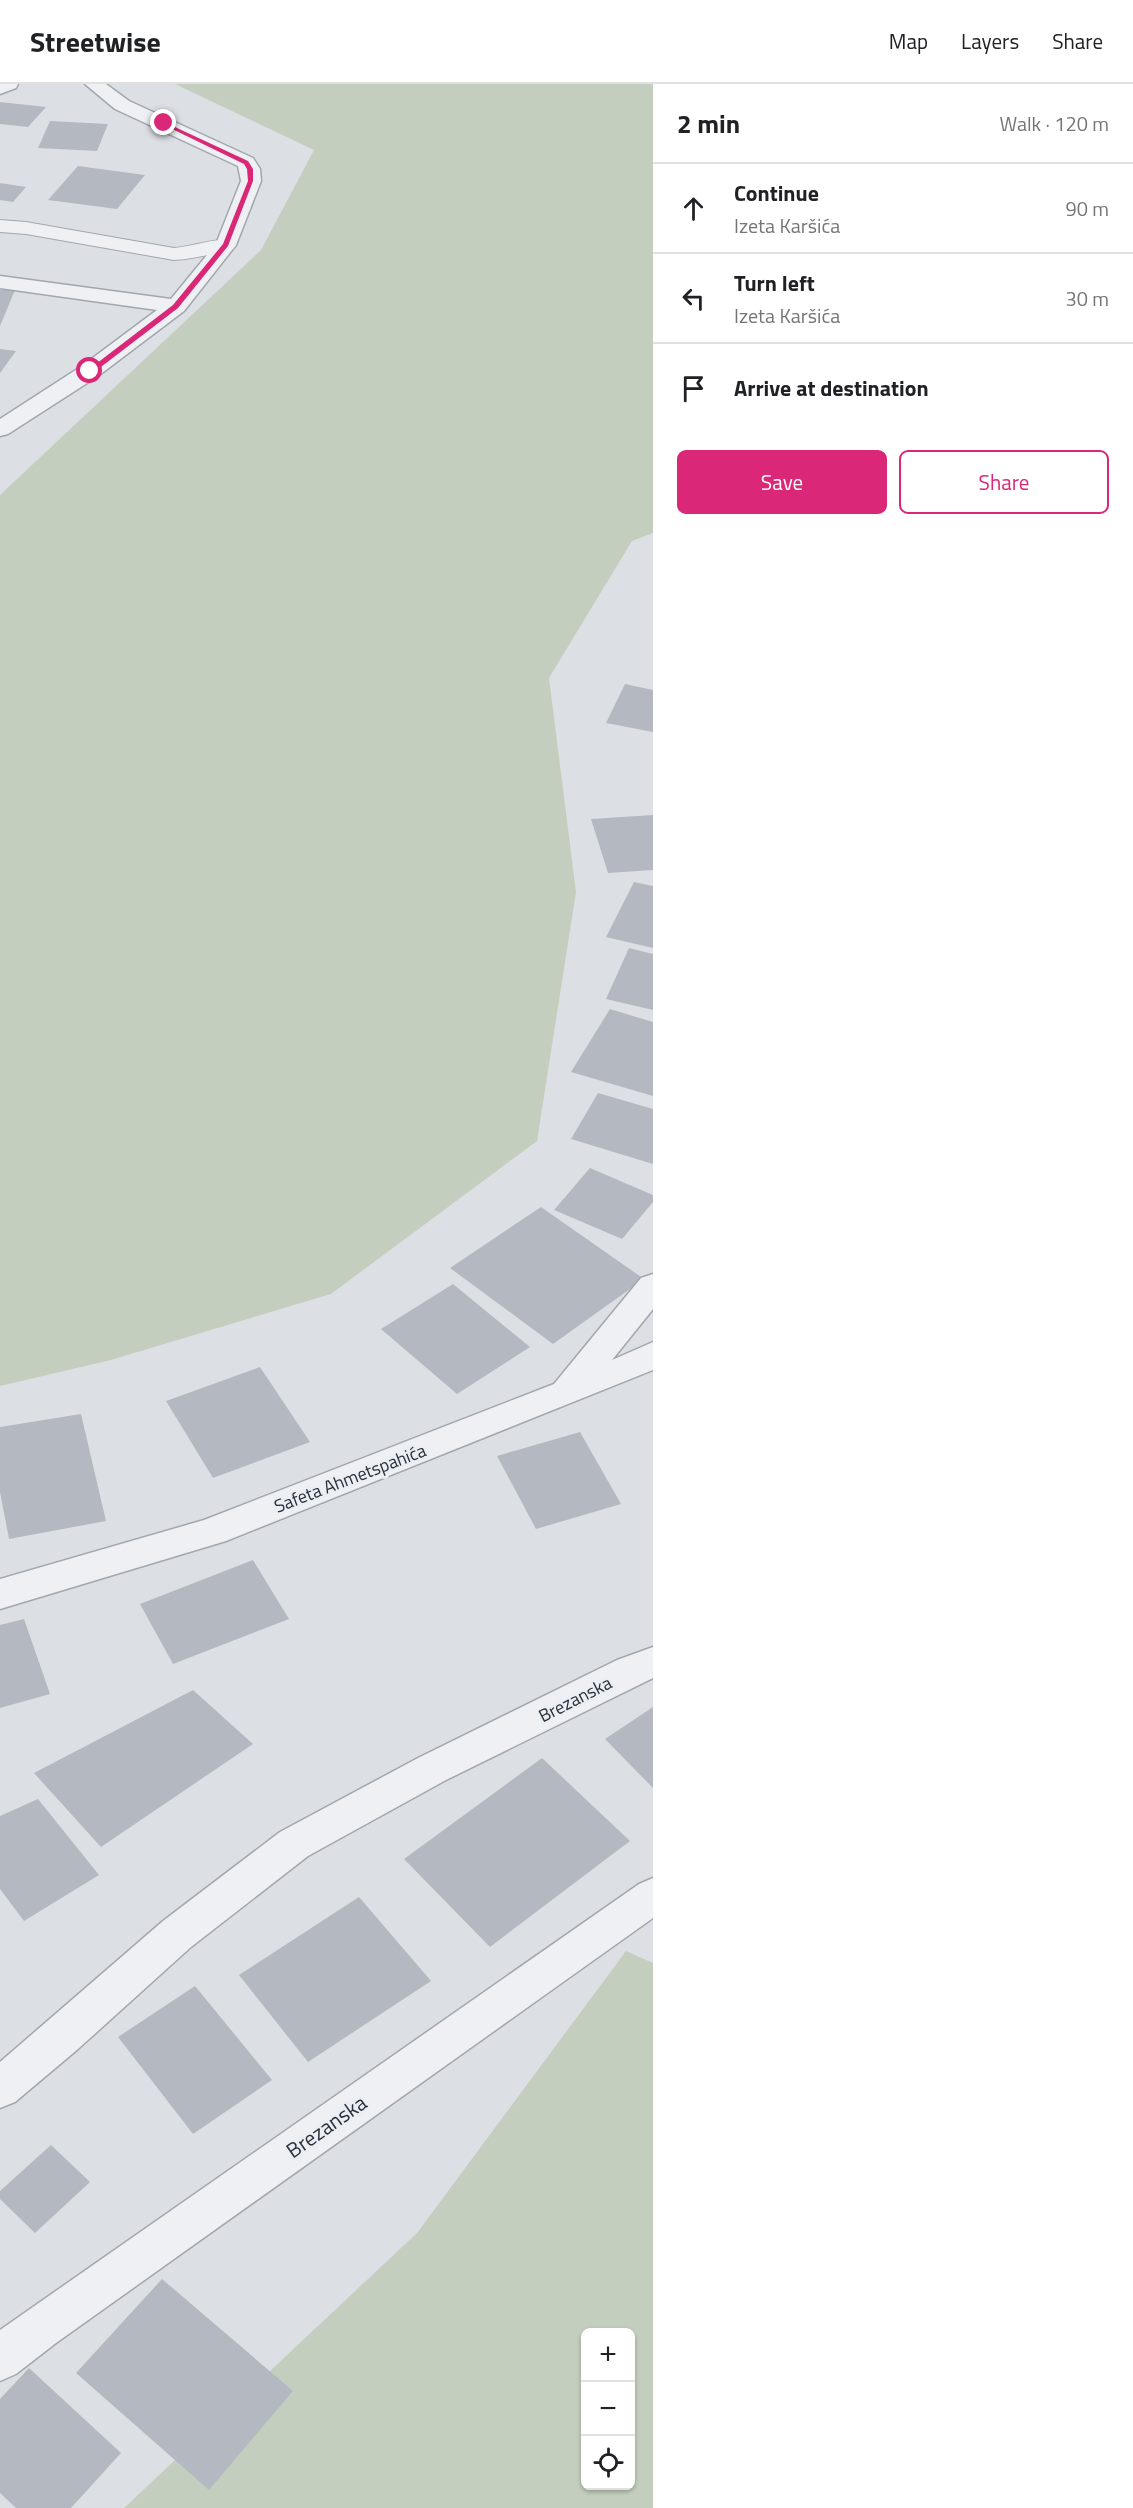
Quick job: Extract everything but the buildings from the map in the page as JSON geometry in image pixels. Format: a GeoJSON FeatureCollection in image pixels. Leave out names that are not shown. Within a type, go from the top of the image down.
{"type":"FeatureCollection","features":[{"type":"Feature","properties":{"kind":"street"},"geometry":{"type":"LineString","coordinates":[[0,88],[9,84]]}},
{"type":"Feature","properties":{"kind":"street"},"geometry":{"type":"LineString","coordinates":[[1,426],[90,371],[176,306],[226,245],[250,181],[250,169],[246,162],[122,105],[94,84]]}},
{"type":"Feature","properties":{"kind":"street"},"geometry":{"type":"LineString","coordinates":[[0,282],[176,306]]}},
{"type":"Feature","properties":{"kind":"street","name":"Safeta Ahmetspahića"},"geometry":{"type":"LineString","coordinates":[[0,1594],[213,1531],[566,1393],[653,1286]]}},
{"type":"Feature","properties":{"kind":"street"},"geometry":{"type":"LineString","coordinates":[[566,1393],[642,1361],[653,1354]]}},
{"type":"Feature","properties":{"kind":"street","name":"Brezanska"},"geometry":{"type":"LineString","coordinates":[[0,2088],[63,2036],[177,1934],[294,1844],[432,1769],[630,1671],[653,1662]]}},
{"type":"Feature","properties":{"kind":"street","name":"Brezanska"},"geometry":{"type":"LineString","coordinates":[[0,2358],[40,2327],[653,1896]]}},
{"type":"Feature","properties":{"kind":"lane"},"geometry":{"type":"LineString","coordinates":[[0,226],[26,228],[174,254],[191,253],[226,245]]}},
{"type":"Feature","properties":{"kind":"green space"},"geometry":{"type":"Polygon","coordinates":[[[175,84],[653,84],[653,533],[632,541],[549,678],[576,892],[537,1141],[331,1294],[111,1360],[0,1386],[0,495],[261,250],[314,150],[175,84]]]}},
{"type":"Feature","properties":{"kind":"green space"},"geometry":{"type":"Polygon","coordinates":[[[626,1951],[653,1963],[653,2508],[124,2508],[417,2233],[626,1951]]]}},
{"type":"Feature","properties":{"kind":"route"},"geometry":{"type":"LineString","coordinates":[[90,371],[176,306],[226,245],[250,181],[250,169],[246,162],[164,123]]}}]}
